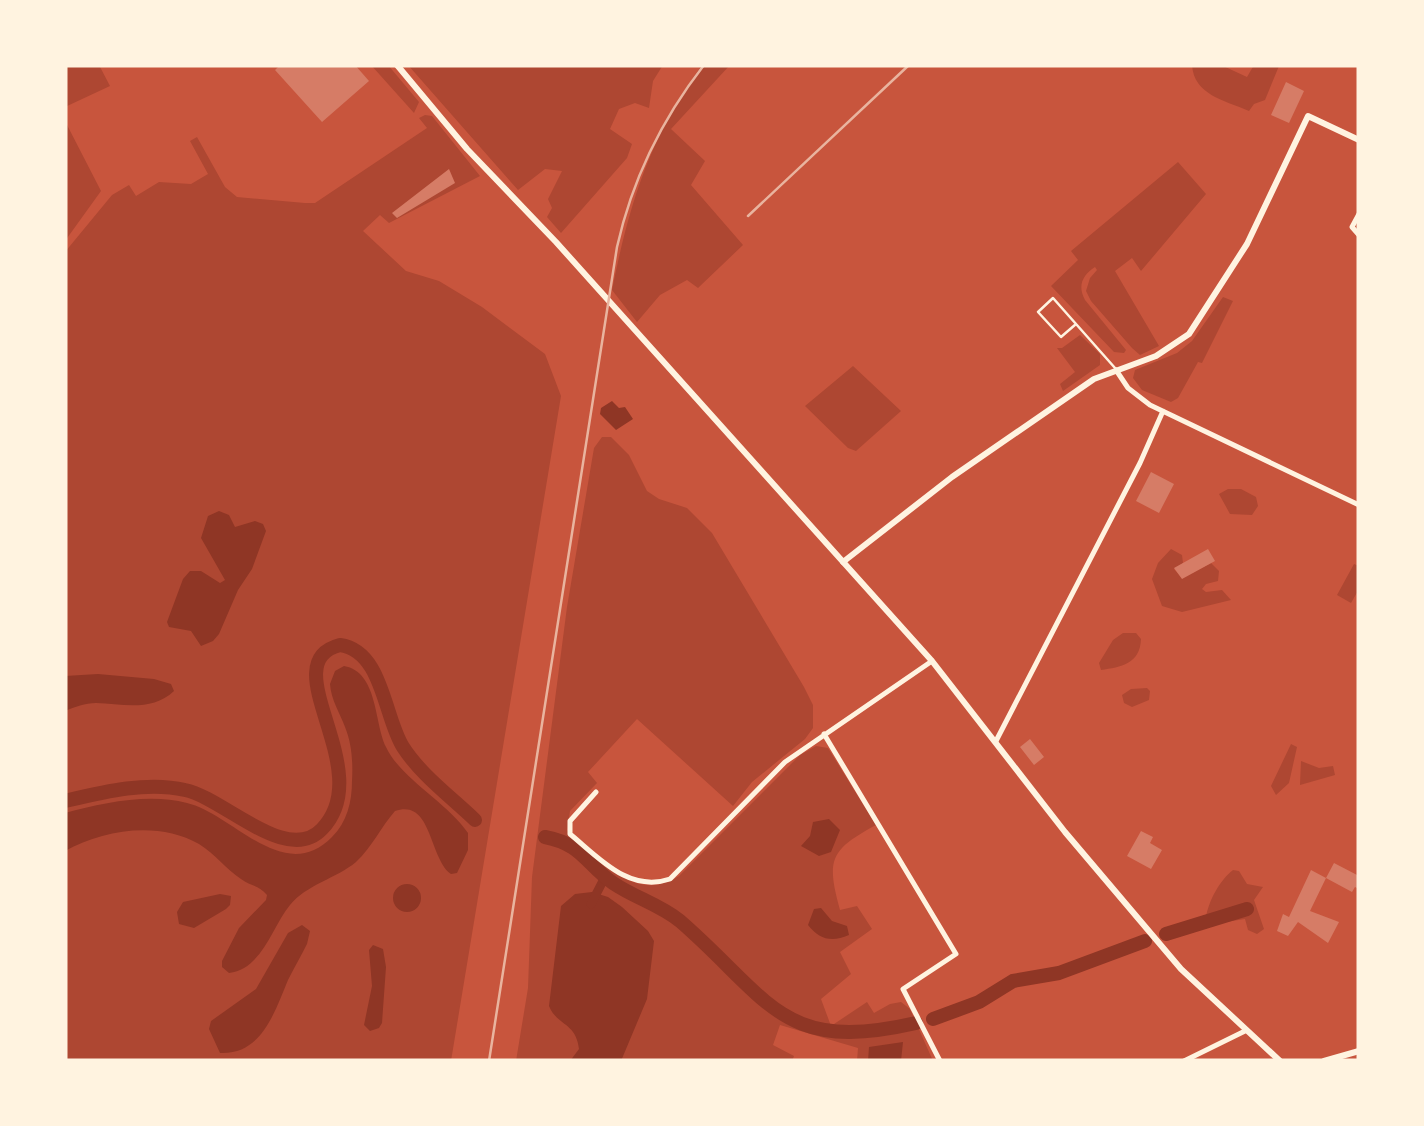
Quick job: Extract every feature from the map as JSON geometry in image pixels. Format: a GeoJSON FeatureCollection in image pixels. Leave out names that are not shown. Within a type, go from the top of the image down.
{"type":"FeatureCollection","features":[{"type":"Feature","properties":{"kind":"main road"},"geometry":{"type":"LineString","coordinates":[[397,65],[467,148],[932,661],[1181,969],[1280,1061]]}},
{"type":"Feature","properties":{"kind":"main road"},"geometry":{"type":"LineString","coordinates":[[842,562],[977,460],[1094,379],[1173,347],[1197,324],[1247,244],[1308,116],[1359,140]]}},
{"type":"Feature","properties":{"kind":"main road"},"geometry":{"type":"LineString","coordinates":[[1324,1061],[1359,1051]]}},
{"type":"Feature","properties":{"kind":"street"},"geometry":{"type":"LineString","coordinates":[[1359,214],[1352,227],[1359,235]]}},
{"type":"Feature","properties":{"kind":"street"},"geometry":{"type":"LineString","coordinates":[[1116,370],[1128,388],[1163,412],[1359,505]]}},
{"type":"Feature","properties":{"kind":"street"},"geometry":{"type":"LineString","coordinates":[[996,742],[1163,412]]}},
{"type":"Feature","properties":{"kind":"street"},"geometry":{"type":"LineString","coordinates":[[596,792],[570,821],[570,834],[620,876],[654,884],[670,879],[785,762],[932,661]]}},
{"type":"Feature","properties":{"kind":"street"},"geometry":{"type":"LineString","coordinates":[[824,734],[956,954],[904,989],[940,1061]]}},
{"type":"Feature","properties":{"kind":"street"},"geometry":{"type":"LineString","coordinates":[[1184,1061],[1245,1031]]}},
{"type":"Feature","properties":{"kind":"lane"},"geometry":{"type":"LineString","coordinates":[[1076,324],[1062,337],[1038,312],[1053,298],[1076,324],[1116,370]]}},
{"type":"Feature","properties":{"kind":"shaded area"},"geometry":{"type":"Polygon","coordinates":[[[65,65],[99,65],[110,86],[65,107],[65,65]]]}},
{"type":"Feature","properties":{"kind":"shaded area"},"geometry":{"type":"Polygon","coordinates":[[[371,65],[388,65],[419,102],[414,113],[371,65]]]}},
{"type":"Feature","properties":{"kind":"shaded area"},"geometry":{"type":"Polygon","coordinates":[[[408,65],[663,65],[653,81],[649,108],[635,103],[619,109],[610,129],[632,144],[627,158],[561,233],[547,217],[552,208],[548,199],[562,171],[545,169],[518,190],[408,65]]]}},
{"type":"Feature","properties":{"kind":"shaded area"},"geometry":{"type":"Polygon","coordinates":[[[702,65],[730,65],[671,129],[705,161],[691,185],[743,245],[698,288],[687,280],[660,295],[637,322],[612,290],[626,229],[655,145],[702,65]]]}},
{"type":"Feature","properties":{"kind":"shaded area"},"geometry":{"type":"Polygon","coordinates":[[[1192,65],[1221,65],[1247,77],[1254,65],[1279,66],[1265,100],[1249,111],[1204,90],[1192,65]]]}},
{"type":"Feature","properties":{"kind":"shaded area"},"geometry":{"type":"Polygon","coordinates":[[[432,116],[480,176],[389,223],[380,215],[363,231],[406,271],[439,281],[545,354],[561,396],[451,1061],[65,1061],[65,252],[112,195],[129,185],[136,196],[159,182],[191,184],[208,174],[190,141],[197,137],[225,187],[237,197],[315,203],[427,128],[419,118],[432,116]]]}},
{"type":"Feature","properties":{"kind":"shaded area"},"geometry":{"type":"Polygon","coordinates":[[[65,121],[101,191],[65,241],[65,121]]]}},
{"type":"Feature","properties":{"kind":"shaded area"},"geometry":{"type":"Polygon","coordinates":[[[1178,162],[1206,194],[1141,271],[1132,258],[1115,271],[1159,346],[1140,355],[1091,301],[1086,291],[1095,267],[1082,281],[1085,300],[1126,350],[1114,352],[1051,286],[1078,260],[1071,251],[1178,162]]]}},
{"type":"Feature","properties":{"kind":"shaded area"},"geometry":{"type":"Polygon","coordinates":[[[1223,297],[1233,301],[1202,363],[1198,362],[1178,398],[1171,402],[1142,390],[1133,378],[1135,370],[1177,353],[1192,341],[1223,297]]]}},
{"type":"Feature","properties":{"kind":"shaded area"},"geometry":{"type":"Polygon","coordinates":[[[1080,335],[1100,354],[1100,365],[1063,391],[1060,384],[1075,372],[1057,348],[1080,335]]]}},
{"type":"Feature","properties":{"kind":"shaded area"},"geometry":{"type":"Polygon","coordinates":[[[853,366],[901,411],[856,451],[848,448],[805,406],[853,366]]]}},
{"type":"Feature","properties":{"kind":"shaded area"},"geometry":{"type":"Polygon","coordinates":[[[612,401],[619,408],[625,407],[633,419],[616,430],[600,414],[601,408],[612,401]]]}},
{"type":"Feature","properties":{"kind":"shaded area"},"geometry":{"type":"Polygon","coordinates":[[[602,437],[611,437],[629,455],[647,491],[687,508],[712,533],[804,687],[813,705],[813,728],[752,782],[733,806],[637,719],[588,772],[597,783],[570,811],[567,830],[585,849],[626,879],[646,885],[667,882],[679,876],[800,755],[816,746],[828,748],[876,825],[841,849],[833,867],[840,910],[857,906],[872,929],[840,952],[851,974],[821,999],[831,1026],[867,1002],[874,1013],[901,1002],[910,1009],[933,1061],[857,1061],[858,1048],[780,1025],[773,1045],[794,1056],[792,1061],[516,1061],[528,988],[532,877],[567,607],[594,448],[602,437]]]}},
{"type":"Feature","properties":{"kind":"shaded area"},"geometry":{"type":"Polygon","coordinates":[[[1241,489],[1256,497],[1258,506],[1252,515],[1230,514],[1219,494],[1241,489]]]}},
{"type":"Feature","properties":{"kind":"shaded area"},"geometry":{"type":"Polygon","coordinates":[[[219,511],[229,515],[235,527],[255,521],[263,524],[266,531],[252,569],[219,634],[201,646],[191,631],[169,627],[167,622],[183,579],[190,571],[201,571],[220,583],[225,580],[201,538],[208,516],[219,511]]]}},
{"type":"Feature","properties":{"kind":"shaded area"},"geometry":{"type":"Polygon","coordinates":[[[1171,549],[1182,555],[1183,563],[1174,569],[1182,578],[1211,563],[1219,571],[1218,581],[1202,589],[1222,590],[1231,600],[1182,612],[1162,606],[1152,579],[1158,563],[1171,549]]]}},
{"type":"Feature","properties":{"kind":"shaded area"},"geometry":{"type":"Polygon","coordinates":[[[1354,564],[1359,566],[1359,589],[1351,603],[1337,595],[1354,564]]]}},
{"type":"Feature","properties":{"kind":"shaded area"},"geometry":{"type":"Polygon","coordinates":[[[1123,633],[1136,633],[1141,639],[1137,654],[1122,665],[1101,670],[1099,663],[1113,640],[1123,633]]]}},
{"type":"Feature","properties":{"kind":"shaded area"},"geometry":{"type":"Polygon","coordinates":[[[344,666],[355,670],[369,688],[382,737],[393,759],[468,833],[468,850],[457,873],[451,874],[444,866],[416,813],[407,809],[395,811],[356,862],[297,898],[258,956],[229,973],[222,967],[222,961],[239,928],[266,900],[261,889],[244,881],[199,844],[167,832],[114,833],[65,851],[65,813],[141,799],[187,803],[277,851],[296,854],[314,850],[337,831],[351,796],[351,747],[330,684],[335,671],[344,666]]]}},
{"type":"Feature","properties":{"kind":"shaded area"},"geometry":{"type":"Polygon","coordinates":[[[98,674],[154,679],[171,684],[174,691],[147,704],[92,703],[65,711],[65,676],[98,674]]]}},
{"type":"Feature","properties":{"kind":"shaded area"},"geometry":{"type":"Polygon","coordinates":[[[1147,688],[1149,700],[1132,707],[1124,703],[1122,695],[1131,689],[1147,688]]]}},
{"type":"Feature","properties":{"kind":"shaded area"},"geometry":{"type":"Polygon","coordinates":[[[1291,744],[1297,747],[1289,783],[1276,795],[1271,786],[1291,744]]]}},
{"type":"Feature","properties":{"kind":"shaded area"},"geometry":{"type":"Polygon","coordinates":[[[1301,761],[1319,768],[1333,766],[1335,775],[1300,785],[1301,761]]]}},
{"type":"Feature","properties":{"kind":"shaded area"},"geometry":{"type":"Polygon","coordinates":[[[829,819],[840,830],[831,852],[819,856],[801,846],[810,836],[813,822],[829,819]]]}},
{"type":"Feature","properties":{"kind":"shaded area"},"geometry":{"type":"Polygon","coordinates":[[[1233,870],[1239,871],[1247,884],[1263,887],[1254,900],[1264,929],[1257,934],[1248,930],[1245,919],[1212,924],[1206,917],[1216,891],[1233,870]]]}},
{"type":"Feature","properties":{"kind":"shaded area"},"geometry":{"type":"Polygon","coordinates":[[[407,884],[417,888],[421,898],[417,908],[407,912],[397,908],[393,898],[397,888],[407,884]]]}},
{"type":"Feature","properties":{"kind":"shaded area"},"geometry":{"type":"Polygon","coordinates":[[[592,892],[622,907],[654,941],[647,999],[621,1061],[570,1061],[579,1049],[577,1040],[549,1006],[561,906],[575,894],[592,892]]]}},
{"type":"Feature","properties":{"kind":"shaded area"},"geometry":{"type":"Polygon","coordinates":[[[220,894],[231,896],[226,909],[194,928],[179,924],[177,912],[183,902],[220,894]]]}},
{"type":"Feature","properties":{"kind":"shaded area"},"geometry":{"type":"Polygon","coordinates":[[[821,908],[832,921],[847,926],[849,935],[831,939],[812,930],[808,925],[814,909],[821,908]]]}},
{"type":"Feature","properties":{"kind":"shaded area"},"geometry":{"type":"Polygon","coordinates":[[[302,925],[310,931],[307,944],[265,1029],[247,1047],[220,1053],[209,1029],[211,1021],[256,989],[288,933],[302,925]]]}},
{"type":"Feature","properties":{"kind":"shaded area"},"geometry":{"type":"Polygon","coordinates":[[[373,945],[383,949],[386,967],[382,1023],[370,1031],[364,1025],[372,986],[369,950],[373,945]]]}},
{"type":"Feature","properties":{"kind":"shaded area"},"geometry":{"type":"Polygon","coordinates":[[[903,1042],[901,1061],[868,1061],[869,1047],[903,1042]]]}},
{"type":"Feature","properties":{"kind":"building"},"geometry":{"type":"Polygon","coordinates":[[[280,65],[355,65],[369,81],[322,122],[275,70],[280,65]]]}},
{"type":"Feature","properties":{"kind":"building"},"geometry":{"type":"Polygon","coordinates":[[[1286,82],[1304,91],[1289,123],[1271,115],[1286,82]]]}},
{"type":"Feature","properties":{"kind":"building"},"geometry":{"type":"Polygon","coordinates":[[[449,169],[455,183],[397,218],[392,213],[449,169]]]}},
{"type":"Feature","properties":{"kind":"building"},"geometry":{"type":"Polygon","coordinates":[[[1151,472],[1174,484],[1159,513],[1136,501],[1151,472]]]}},
{"type":"Feature","properties":{"kind":"building"},"geometry":{"type":"Polygon","coordinates":[[[1208,549],[1215,561],[1182,579],[1174,568],[1208,549]]]}},
{"type":"Feature","properties":{"kind":"building"},"geometry":{"type":"Polygon","coordinates":[[[1030,739],[1044,757],[1034,765],[1020,747],[1030,739]]]}},
{"type":"Feature","properties":{"kind":"building"},"geometry":{"type":"Polygon","coordinates":[[[1141,831],[1153,837],[1150,843],[1162,850],[1151,869],[1127,856],[1141,831]]]}},
{"type":"Feature","properties":{"kind":"building"},"geometry":{"type":"Polygon","coordinates":[[[1334,863],[1359,876],[1359,889],[1355,887],[1352,892],[1326,878],[1334,863]]]}},
{"type":"Feature","properties":{"kind":"building"},"geometry":{"type":"Polygon","coordinates":[[[1311,870],[1326,878],[1310,911],[1339,922],[1328,943],[1298,922],[1288,936],[1277,931],[1283,914],[1289,917],[1311,870]]]}},
{"type":"Feature","properties":{"kind":"waterway"},"geometry":{"type":"LineString","coordinates":[[65,801],[125,789],[185,790],[274,835],[291,840],[308,838],[322,829],[336,805],[339,778],[335,750],[316,673],[322,656],[340,645],[354,650],[374,672],[397,734],[410,757],[475,820]]}},
{"type":"Feature","properties":{"kind":"waterway"},"geometry":{"type":"LineString","coordinates":[[545,837],[567,844],[613,883],[680,921],[781,1013],[806,1025],[835,1031],[871,1031],[916,1023]]}},
{"type":"Feature","properties":{"kind":"waterway"},"geometry":{"type":"LineString","coordinates":[[591,904],[605,877]]}},
{"type":"Feature","properties":{"kind":"waterway"},"geometry":{"type":"LineString","coordinates":[[1166,934],[1247,909]]}},
{"type":"Feature","properties":{"kind":"waterway"},"geometry":{"type":"LineString","coordinates":[[933,1019],[979,1002],[1013,981],[1059,973],[1145,941]]}},
{"type":"Feature","properties":{"kind":"railway"},"geometry":{"type":"LineString","coordinates":[[489,1061],[617,247],[650,151],[704,65]]}},
{"type":"Feature","properties":{"kind":"railway"},"geometry":{"type":"LineString","coordinates":[[748,216],[909,65]]}}]}
